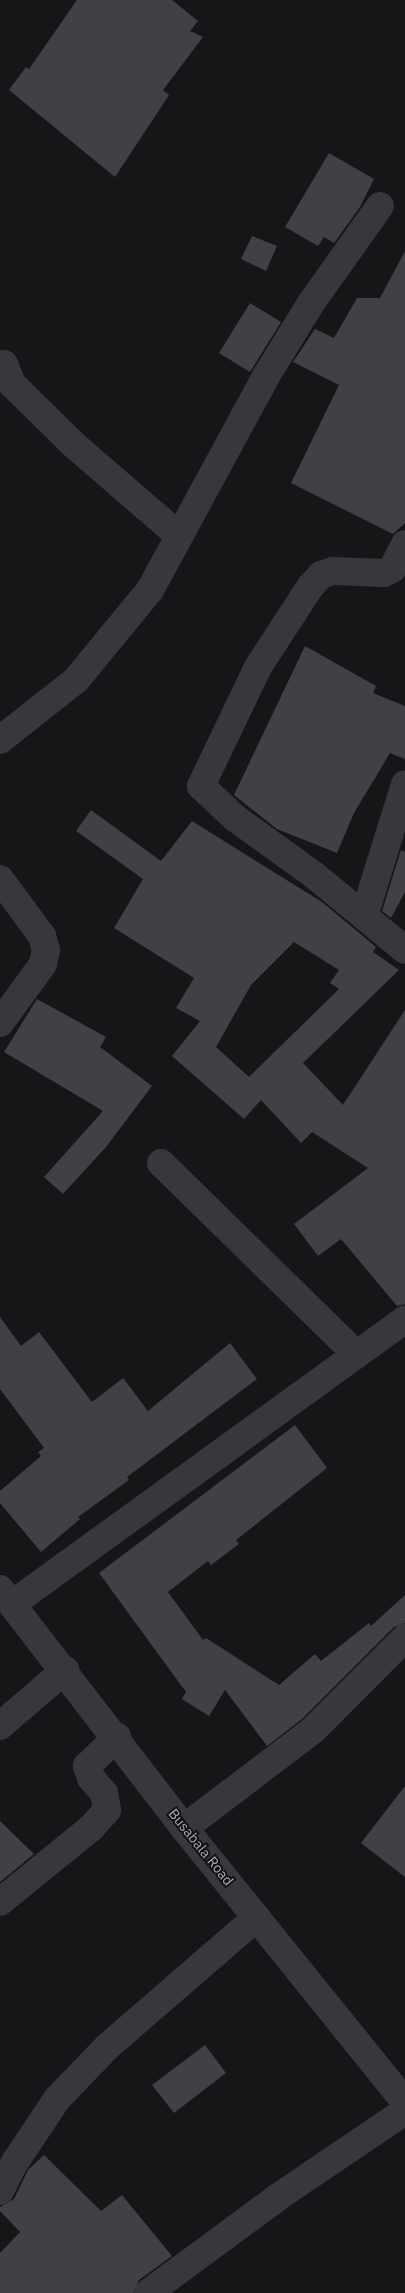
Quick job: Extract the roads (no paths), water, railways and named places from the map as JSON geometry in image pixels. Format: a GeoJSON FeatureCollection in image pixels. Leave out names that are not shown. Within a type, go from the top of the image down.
{"type":"FeatureCollection","features":[{"type":"Feature","properties":{"kind":"street"},"geometry":{"type":"LineString","coordinates":[[0,740],[76,680],[150,590],[178,535],[310,303],[380,206]]}},
{"type":"Feature","properties":{"kind":"street"},"geometry":{"type":"LineString","coordinates":[[4,364],[12,384],[59,430],[178,535]]}},
{"type":"Feature","properties":{"kind":"street"},"geometry":{"type":"LineString","coordinates":[[405,544],[392,569],[384,573],[333,571],[321,575],[310,587],[258,667],[202,786],[206,794],[235,818],[314,875],[405,950]]}},
{"type":"Feature","properties":{"kind":"street"},"geometry":{"type":"LineString","coordinates":[[364,916],[405,784]]}},
{"type":"Feature","properties":{"kind":"street"},"geometry":{"type":"LineString","coordinates":[[0,879],[42,936],[46,950],[43,964],[0,1023]]}},
{"type":"Feature","properties":{"kind":"street"},"geometry":{"type":"LineString","coordinates":[[161,1163],[356,1354]]}},
{"type":"Feature","properties":{"kind":"street"},"geometry":{"type":"LineString","coordinates":[[6,1597],[405,1319]]}},
{"type":"Feature","properties":{"kind":"street","name":"Busabala Road"},"geometry":{"type":"LineString","coordinates":[[6,1597],[117,1737],[184,1828],[258,1917],[405,2102]]}},
{"type":"Feature","properties":{"kind":"street"},"geometry":{"type":"LineString","coordinates":[[184,1828],[312,1731],[405,1638]]}},
{"type":"Feature","properties":{"kind":"street"},"geometry":{"type":"LineString","coordinates":[[0,1726],[65,1670]]}},
{"type":"Feature","properties":{"kind":"street"},"geometry":{"type":"LineString","coordinates":[[0,1902],[91,1828],[107,1810],[104,1793],[91,1778],[86,1766],[117,1737]]}},
{"type":"Feature","properties":{"kind":"street"},"geometry":{"type":"LineString","coordinates":[[0,2191],[15,2162],[57,2100],[107,2047],[258,1917]]}},
{"type":"Feature","properties":{"kind":"street"},"geometry":{"type":"LineString","coordinates":[[148,2293],[278,2196],[405,2111]]}}]}
